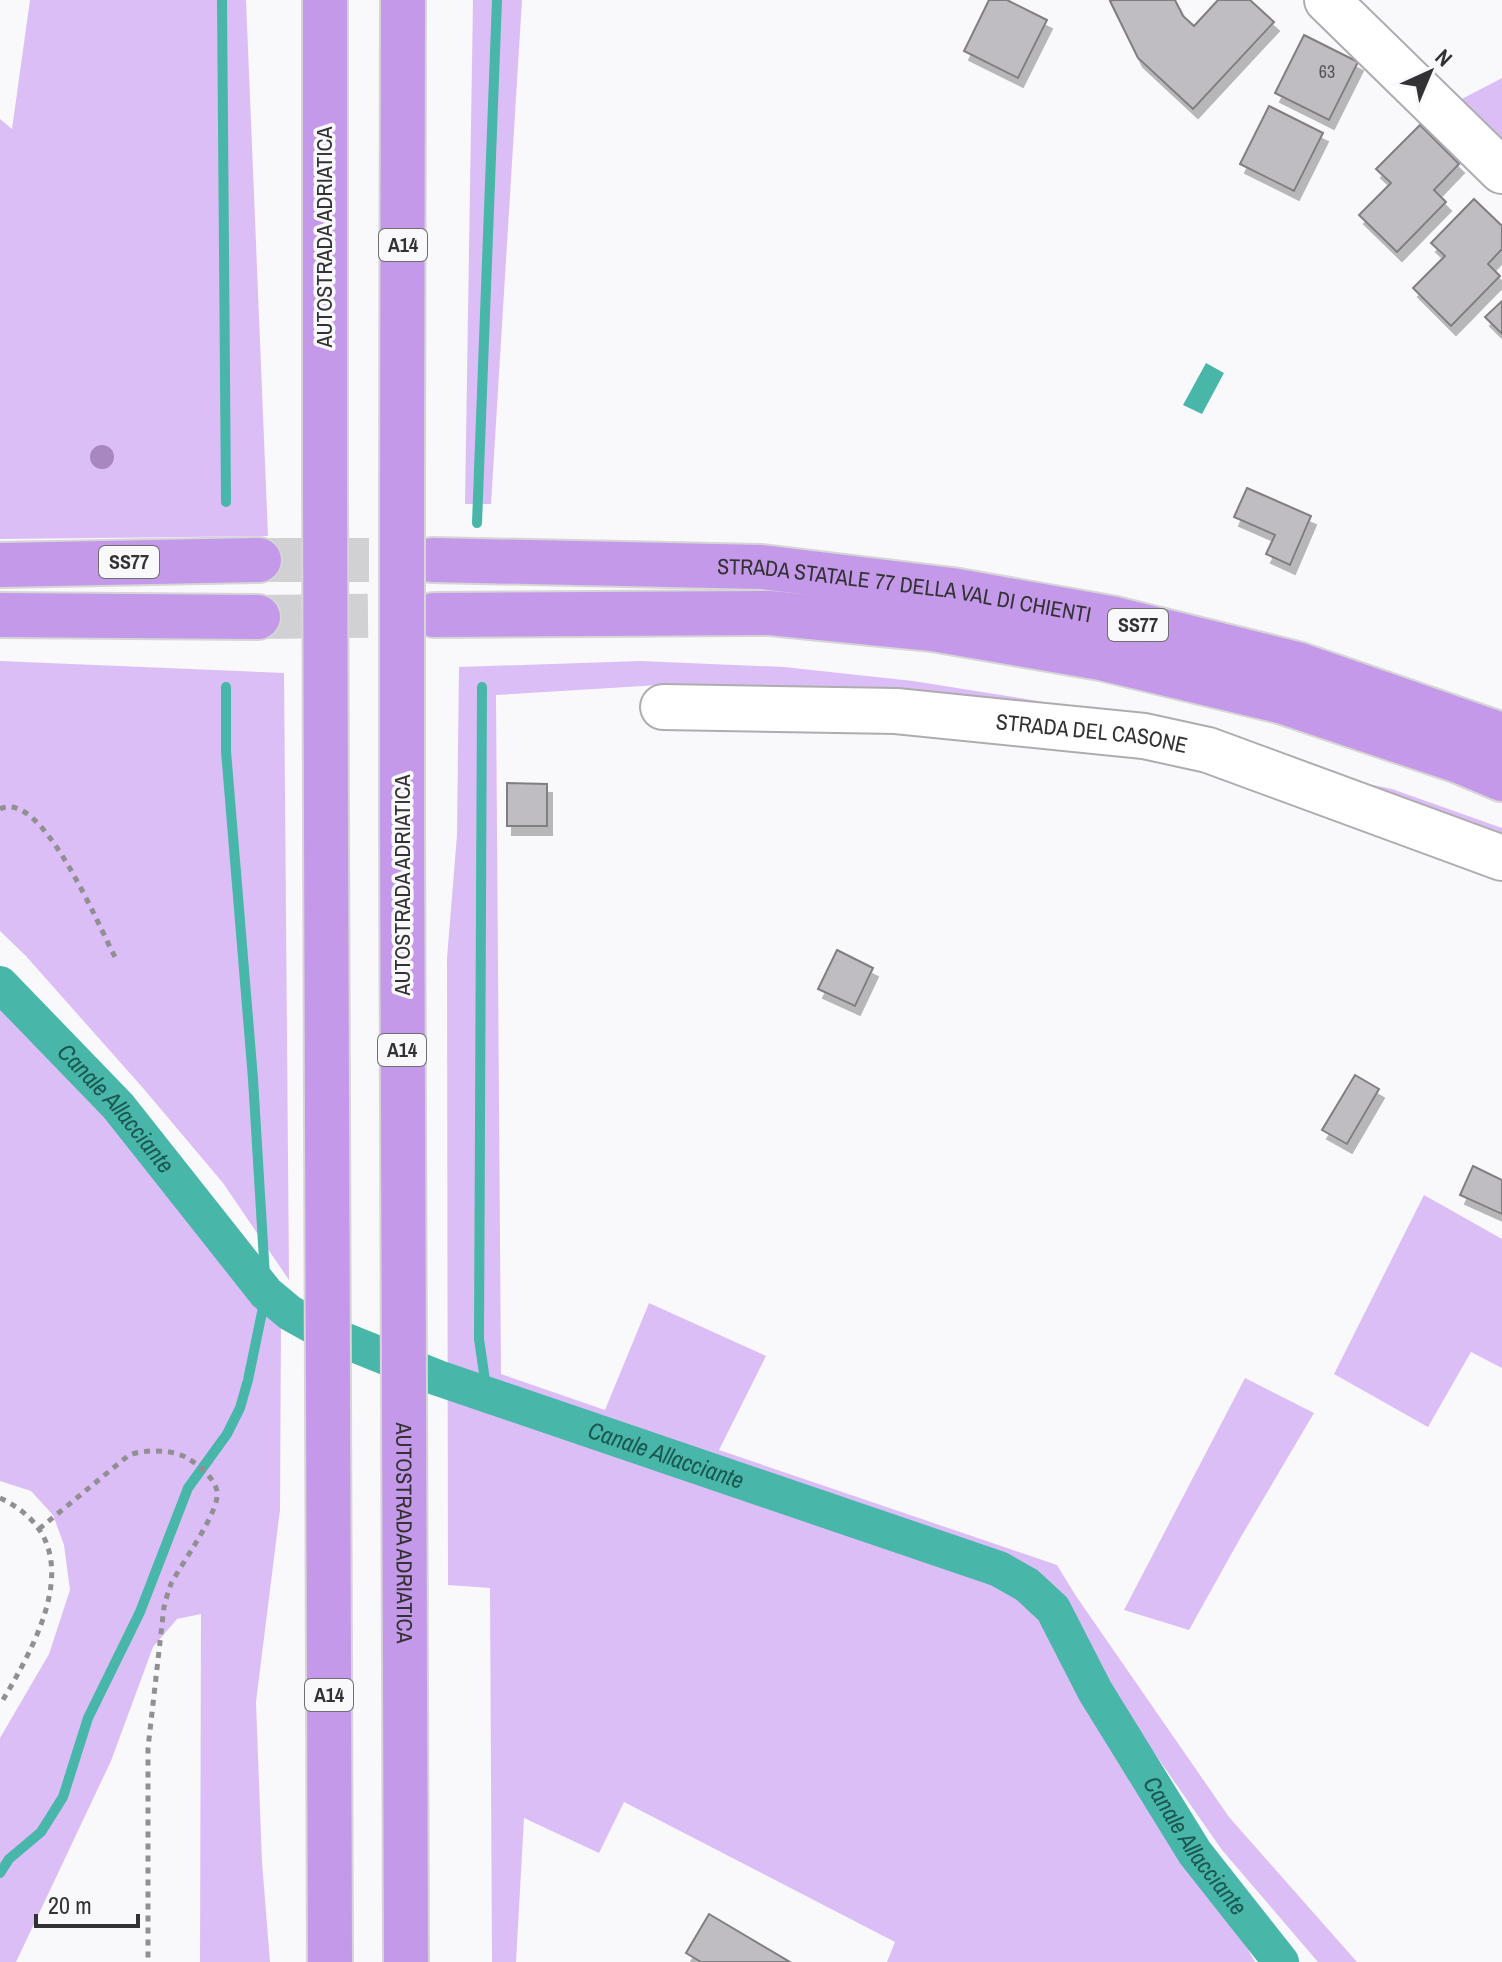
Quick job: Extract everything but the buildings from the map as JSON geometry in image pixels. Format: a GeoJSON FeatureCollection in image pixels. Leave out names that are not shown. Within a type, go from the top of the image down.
{"type":"FeatureCollection","features":[{"type":"Feature","properties":{"kind":"highway","name":"AUTOSTRADA ADRIATICA"},"geometry":{"type":"LineString","coordinates":[[325,0],[330,1962]]}},
{"type":"Feature","properties":{"kind":"highway","name":"AUTOSTRADA ADRIATICA"},"geometry":{"type":"LineString","coordinates":[[403,0],[401,1274],[406,1962]]}},
{"type":"Feature","properties":{"kind":"highway","name":"SS77"},"geometry":{"type":"LineString","coordinates":[[0,565],[259,560]]}},
{"type":"Feature","properties":{"kind":"highway","name":"STRADA STATALE 77 DELLA VAL DI CHIENTI"},"geometry":{"type":"LineString","coordinates":[[432,560],[762,567],[952,590],[1115,619],[1297,664],[1502,735]]}},
{"type":"Feature","properties":{"kind":"highway","name":"STRADA STATALE 77 DELLA VAL DI CHIENTI"},"geometry":{"type":"LineString","coordinates":[[434,615],[770,613],[933,629],[1101,658],[1280,701],[1459,761],[1502,779]]}},
{"type":"Feature","properties":{"kind":"highway"},"geometry":{"type":"LineString","coordinates":[[0,615],[258,617]]}},
{"type":"Feature","properties":{"kind":"street"},"geometry":{"type":"LineString","coordinates":[[1327,0],[1502,171]]}},
{"type":"Feature","properties":{"kind":"street","name":"STRADA DEL CASONE"},"geometry":{"type":"LineString","coordinates":[[663,707],[896,711],[1144,736],[1208,750],[1502,858]]}},
{"type":"Feature","properties":{"kind":"path"},"geometry":{"type":"LineString","coordinates":[[0,809],[6,806],[22,809],[37,820],[53,840],[115,957]]}},
{"type":"Feature","properties":{"kind":"path"},"geometry":{"type":"LineString","coordinates":[[39,1529],[129,1455],[141,1451],[181,1455],[207,1474],[217,1488],[216,1506],[169,1587],[156,1668],[148,1748],[148,1962]]}},
{"type":"Feature","properties":{"kind":"path"},"geometry":{"type":"LineString","coordinates":[[0,1498],[26,1514],[39,1529],[49,1550],[51,1589],[44,1619],[29,1655],[0,1705]]}},
{"type":"Feature","properties":{"kind":"shaded area"},"geometry":{"type":"Polygon","coordinates":[[[30,0],[246,0],[268,536],[0,539],[0,119],[12,129],[30,0]]]}},
{"type":"Feature","properties":{"kind":"shaded area"},"geometry":{"type":"Polygon","coordinates":[[[473,0],[522,0],[491,504],[465,504],[473,0]]]}},
{"type":"Feature","properties":{"kind":"shaded area"},"geometry":{"type":"Polygon","coordinates":[[[1502,78],[1502,146],[1458,101],[1502,78]]]}},
{"type":"Feature","properties":{"kind":"shaded area"},"geometry":{"type":"Polygon","coordinates":[[[1206,363],[1224,373],[1202,414],[1183,405],[1206,363]]]}},
{"type":"Feature","properties":{"kind":"shaded area"},"geometry":{"type":"Polygon","coordinates":[[[0,661],[284,673],[289,1280],[223,1183],[143,1088],[0,931],[0,661]]]}},
{"type":"Feature","properties":{"kind":"shaded area"},"geometry":{"type":"Polygon","coordinates":[[[640,661],[784,667],[913,681],[1182,724],[1274,750],[1318,767],[1178,731],[791,691],[675,684],[496,695],[501,1374],[605,1410],[649,1303],[766,1356],[719,1450],[1057,1565],[1229,1817],[1357,1962],[1318,1962],[1222,1850],[1125,1711],[1115,1740],[1157,1810],[1220,1899],[1255,1962],[887,1962],[895,1942],[624,1802],[599,1853],[524,1818],[516,1962],[492,1962],[490,1588],[448,1585],[447,958],[457,835],[459,667],[640,661]]]}},
{"type":"Feature","properties":{"kind":"shaded area"},"geometry":{"type":"Polygon","coordinates":[[[1363,783],[1392,789],[1502,828],[1502,839],[1401,802],[1363,783]]]}},
{"type":"Feature","properties":{"kind":"shaded area"},"geometry":{"type":"Polygon","coordinates":[[[0,1002],[109,1117],[255,1305],[281,1319],[280,1510],[256,1702],[262,1862],[270,1962],[200,1962],[201,1614],[177,1619],[153,1647],[111,1761],[16,1962],[0,1962],[0,1738],[49,1654],[70,1590],[64,1545],[53,1515],[31,1491],[0,1481],[0,1002]]]}},
{"type":"Feature","properties":{"kind":"shaded area"},"geometry":{"type":"Polygon","coordinates":[[[1424,1195],[1502,1239],[1502,1368],[1471,1352],[1428,1427],[1334,1374],[1424,1195]]]}},
{"type":"Feature","properties":{"kind":"shaded area"},"geometry":{"type":"Polygon","coordinates":[[[1245,1378],[1314,1413],[1189,1630],[1124,1610],[1245,1378]]]}},
{"type":"Feature","properties":{"kind":"waterway"},"geometry":{"type":"LineString","coordinates":[[222,0],[226,502]]}},
{"type":"Feature","properties":{"kind":"waterway"},"geometry":{"type":"LineString","coordinates":[[477,523],[497,0]]}},
{"type":"Feature","properties":{"kind":"waterway"},"geometry":{"type":"LineString","coordinates":[[0,1873],[9,1859],[41,1832],[63,1797],[88,1718],[140,1612],[188,1488],[227,1434],[240,1408],[266,1293],[253,1079],[226,751],[226,687]]}},
{"type":"Feature","properties":{"kind":"waterway"},"geometry":{"type":"LineString","coordinates":[[482,687],[479,1339],[487,1394]]}},
{"type":"Feature","properties":{"kind":"waterway","name":"Canale Allacciante"},"geometry":{"type":"LineString","coordinates":[[0,984],[118,1106],[266,1293],[290,1313],[326,1333],[438,1378],[999,1569],[1027,1585],[1053,1609],[1095,1691],[1195,1853],[1281,1962]]}},
{"type":"Feature","properties":{"kind":"tunnel"},"geometry":{"type":"LineString","coordinates":[[259,560],[432,560]]}},
{"type":"Feature","properties":{"kind":"tunnel"},"geometry":{"type":"LineString","coordinates":[[258,617],[434,615]]}}]}
